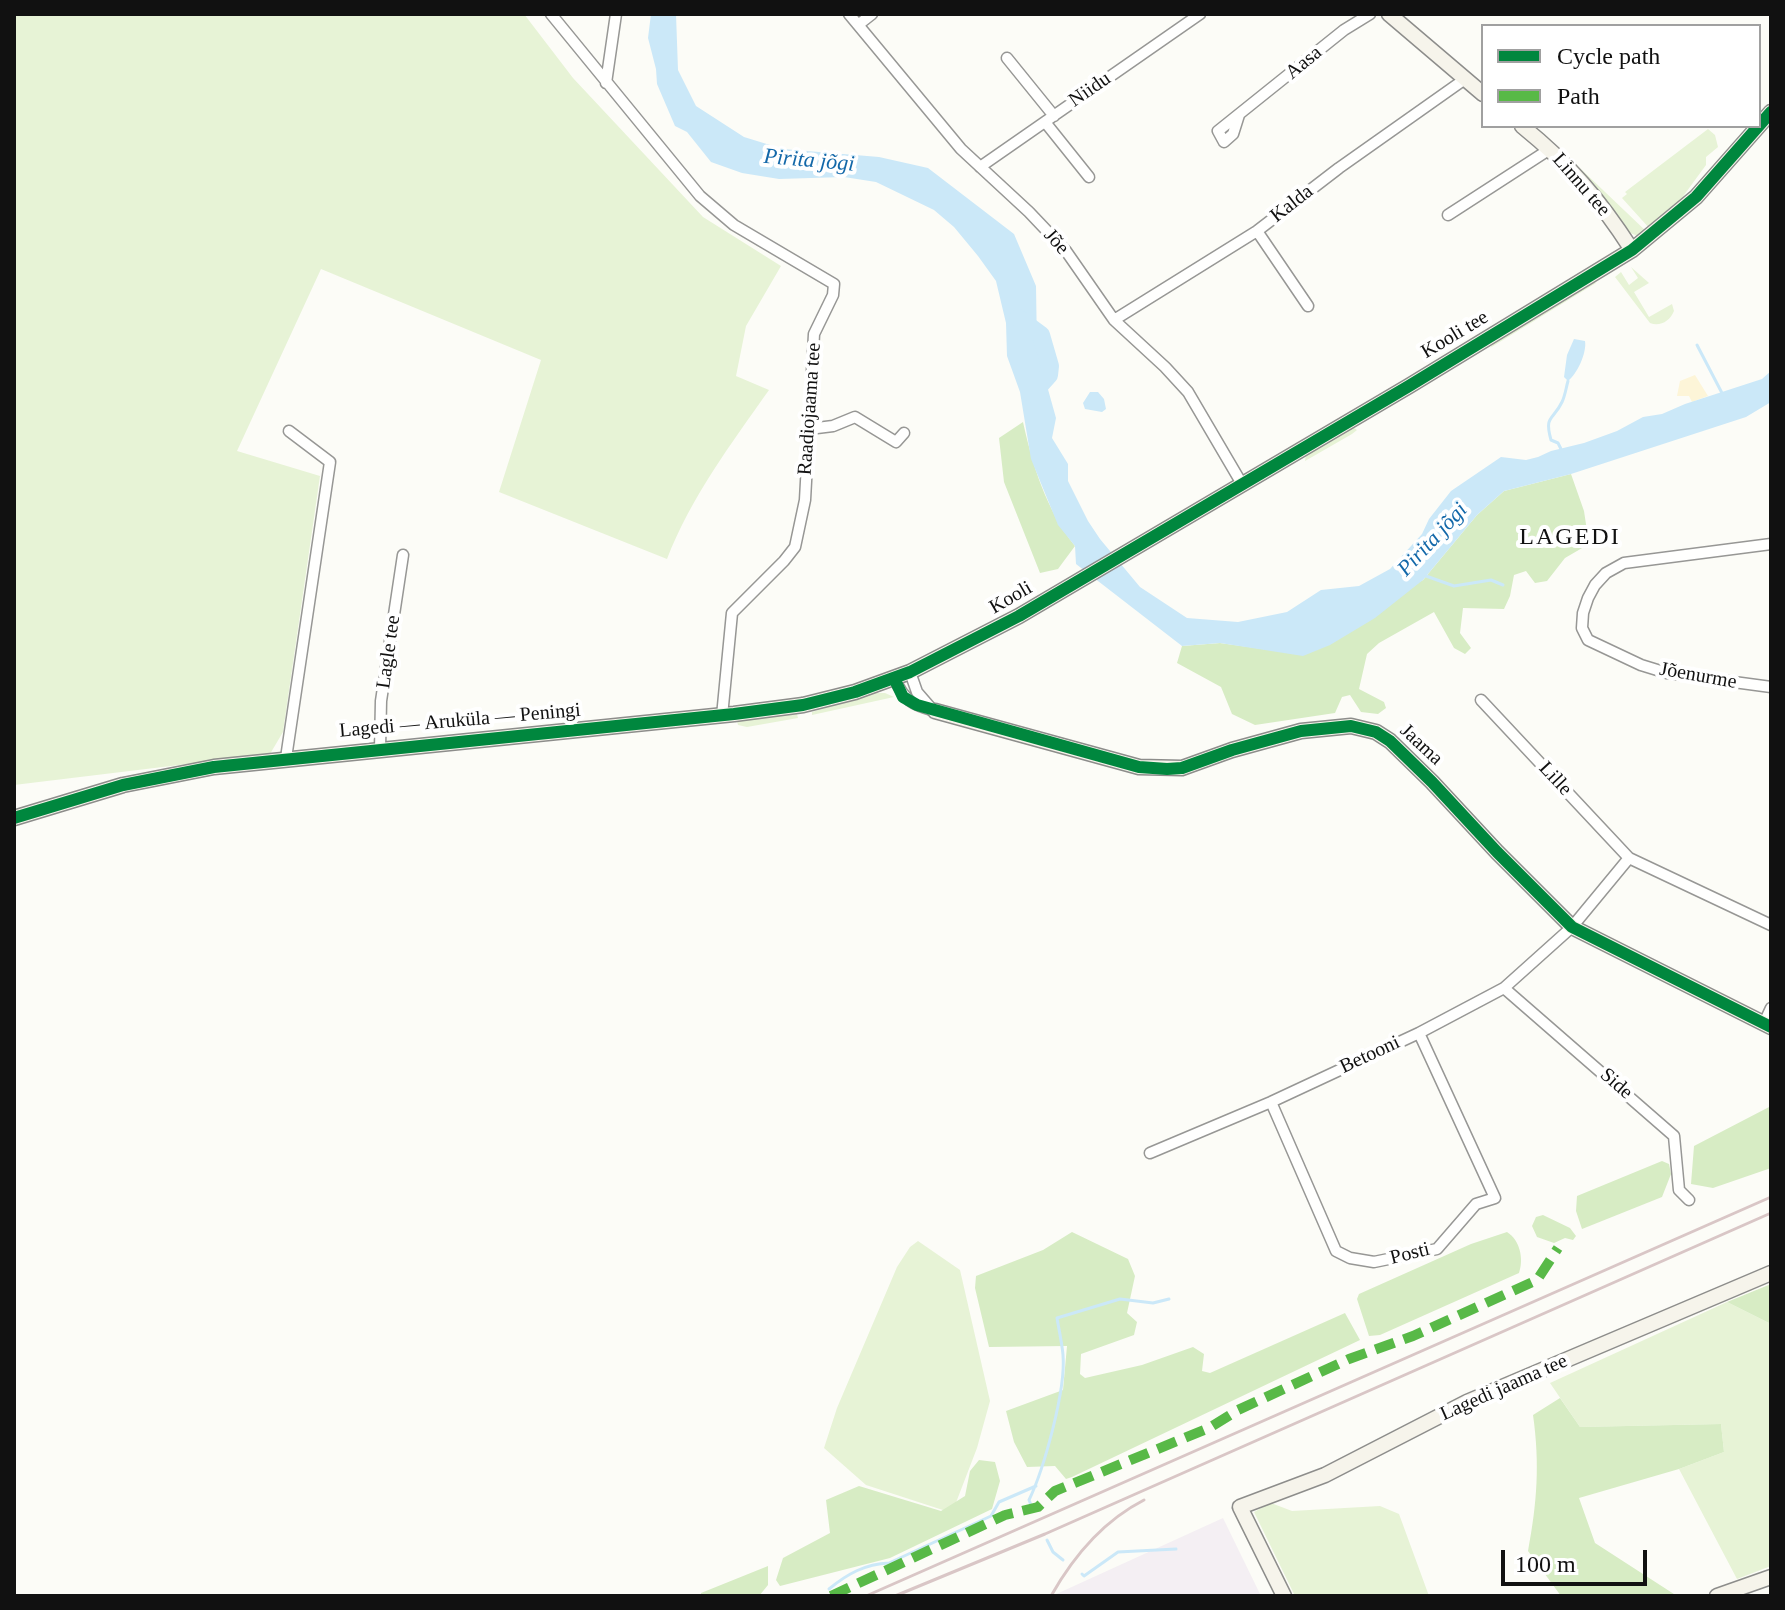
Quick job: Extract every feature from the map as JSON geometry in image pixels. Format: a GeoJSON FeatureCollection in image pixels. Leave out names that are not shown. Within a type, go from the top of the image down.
{"type":"FeatureCollection","features":[{"type":"Feature","properties":{"kind":"street","name":"Raadiojaama tee"},"geometry":{"type":"LineString","coordinates":[[551,14],[700,196],[734,225],[834,284],[833,295],[814,334],[805,500],[795,547],[732,613],[722,716]]}},
{"type":"Feature","properties":{"kind":"street"},"geometry":{"type":"LineString","coordinates":[[606,83],[616,14]]}},
{"type":"Feature","properties":{"kind":"street","name":"Jõe"},"geometry":{"type":"LineString","coordinates":[[849,14],[961,149],[1066,251],[1114,320],[1188,392],[1242,484]]}},
{"type":"Feature","properties":{"kind":"street"},"geometry":{"type":"LineString","coordinates":[[858,25],[872,14]]}},
{"type":"Feature","properties":{"kind":"street","name":"Niidu"},"geometry":{"type":"LineString","coordinates":[[980,167],[1200,14]]}},
{"type":"Feature","properties":{"kind":"street","name":"Aasa"},"geometry":{"type":"LineString","coordinates":[[1239,115],[1344,30],[1370,14]]}},
{"type":"Feature","properties":{"kind":"street"},"geometry":{"type":"LineString","coordinates":[[1389,14],[1481,92]]}},
{"type":"Feature","properties":{"kind":"street"},"geometry":{"type":"LineString","coordinates":[[1007,58],[1089,177]]}},
{"type":"Feature","properties":{"kind":"street","name":"Kalda"},"geometry":{"type":"LineString","coordinates":[[1114,320],[1257,231],[1339,168],[1465,79]]}},
{"type":"Feature","properties":{"kind":"street","name":"Linnu tee"},"geometry":{"type":"LineString","coordinates":[[1524,128],[1569,166],[1632,250]]}},
{"type":"Feature","properties":{"kind":"street","name":"Kooli tee"},"geometry":{"type":"LineString","coordinates":[[1127,552],[1632,250],[1696,197],[1757,128]]}},
{"type":"Feature","properties":{"kind":"street"},"geometry":{"type":"LineString","coordinates":[[1448,215],[1550,149]]}},
{"type":"Feature","properties":{"kind":"street"},"geometry":{"type":"LineString","coordinates":[[1257,231],[1308,306]]}},
{"type":"Feature","properties":{"kind":"street"},"geometry":{"type":"LineString","coordinates":[[809,429],[833,426],[855,417],[896,442],[904,433]]}},
{"type":"Feature","properties":{"kind":"street"},"geometry":{"type":"LineString","coordinates":[[286,758],[330,462],[289,431]]}},
{"type":"Feature","properties":{"kind":"street","name":"Jõenurme"},"geometry":{"type":"LineString","coordinates":[[1771,544],[1624,563],[1606,573],[1595,585],[1583,613],[1582,628],[1588,640],[1641,665],[1667,673],[1771,687]]}},
{"type":"Feature","properties":{"kind":"street","name":"Kooli"},"geometry":{"type":"LineString","coordinates":[[910,672],[1006,624],[1127,552]]}},
{"type":"Feature","properties":{"kind":"street","name":"Lagle tee"},"geometry":{"type":"LineString","coordinates":[[380,749],[381,701],[403,555]]}},
{"type":"Feature","properties":{"kind":"street"},"geometry":{"type":"LineString","coordinates":[[910,672],[924,703],[935,711]]}},
{"type":"Feature","properties":{"kind":"street","name":"Lagedi — Aruküla — Peningi"},"geometry":{"type":"LineString","coordinates":[[14,818],[123,785],[214,767],[722,716],[803,705],[855,692],[910,672]]}},
{"type":"Feature","properties":{"kind":"street","name":"Jaama"},"geometry":{"type":"LineString","coordinates":[[894,678],[903,697],[917,705],[1139,767],[1182,768],[1301,731],[1351,726],[1376,732],[1422,772],[1572,927],[1768,1025]]}},
{"type":"Feature","properties":{"kind":"street","name":"Lille"},"geometry":{"type":"LineString","coordinates":[[1481,700],[1629,858],[1771,925]]}},
{"type":"Feature","properties":{"kind":"street"},"geometry":{"type":"LineString","coordinates":[[1572,927],[1629,858]]}},
{"type":"Feature","properties":{"kind":"street","name":"Betooni"},"geometry":{"type":"LineString","coordinates":[[1150,1153],[1271,1102],[1419,1033],[1504,988],[1572,927]]}},
{"type":"Feature","properties":{"kind":"street","name":"Side"},"geometry":{"type":"LineString","coordinates":[[1504,988],[1674,1136],[1679,1190],[1689,1200]]}},
{"type":"Feature","properties":{"kind":"street"},"geometry":{"type":"LineString","coordinates":[[1768,1025],[1771,1008]]}},
{"type":"Feature","properties":{"kind":"street","name":"Posti"},"geometry":{"type":"LineString","coordinates":[[1271,1102],[1336,1251],[1350,1258],[1374,1262],[1437,1249],[1476,1204],[1495,1198],[1419,1033]]}},
{"type":"Feature","properties":{"kind":"street","name":"Lagedi jaama tee"},"geometry":{"type":"LineString","coordinates":[[1284,1596],[1240,1507],[1325,1475],[1467,1402],[1771,1273]]}},
{"type":"Feature","properties":{"kind":"street"},"geometry":{"type":"LineString","coordinates":[[1717,1596],[1771,1577]]}},
{"type":"Feature","properties":{"kind":"shaded area"},"geometry":{"type":"Polygon","coordinates":[[[1223,1518],[1261,1596],[1052,1596],[1223,1518]]]}},
{"type":"Feature","properties":{"kind":"green space"},"geometry":{"type":"Polygon","coordinates":[[[14,14],[524,14],[573,78],[703,217],[781,266],[746,326],[736,376],[769,390],[700,493],[667,559],[499,492],[541,360],[321,269],[237,451],[320,476],[283,732],[270,754],[14,785],[14,14]]]}},
{"type":"Feature","properties":{"kind":"green space"},"geometry":{"type":"Polygon","coordinates":[[[1708,129],[1715,135],[1718,147],[1706,157],[1706,165],[1676,206],[1650,229],[1622,198],[1627,194],[1625,192],[1708,129]]]}},
{"type":"Feature","properties":{"kind":"green space"},"geometry":{"type":"Polygon","coordinates":[[[1540,130],[1647,232],[1638,236],[1630,233],[1540,130]]]}},
{"type":"Feature","properties":{"kind":"green space"},"geometry":{"type":"Polygon","coordinates":[[[1631,267],[1649,283],[1634,292],[1649,317],[1672,304],[1674,311],[1670,318],[1657,324],[1650,323],[1615,277],[1621,272],[1629,285],[1638,278],[1631,267]]]}},
{"type":"Feature","properties":{"kind":"green space"},"geometry":{"type":"Polygon","coordinates":[[[1596,283],[1490,348],[1494,343],[1596,283]]]}},
{"type":"Feature","properties":{"kind":"green space"},"geometry":{"type":"Polygon","coordinates":[[[1023,422],[1042,487],[1056,517],[1075,546],[1058,569],[1040,573],[1004,482],[999,438],[1023,422]]]}},
{"type":"Feature","properties":{"kind":"green space"},"geometry":{"type":"Polygon","coordinates":[[[1353,427],[1357,430],[1352,434],[1305,461],[1306,454],[1353,427]]]}},
{"type":"Feature","properties":{"kind":"green space"},"geometry":{"type":"Polygon","coordinates":[[[1571,474],[1584,511],[1589,544],[1565,558],[1547,581],[1535,583],[1526,571],[1514,575],[1504,609],[1463,608],[1460,633],[1471,648],[1465,654],[1454,648],[1434,612],[1379,643],[1367,654],[1359,689],[1384,702],[1386,708],[1378,714],[1361,712],[1350,695],[1342,697],[1335,713],[1255,725],[1232,714],[1221,687],[1177,663],[1182,646],[1220,643],[1277,651],[1423,580],[1477,515],[1504,491],[1571,474]]]}},
{"type":"Feature","properties":{"kind":"green space"},"geometry":{"type":"Polygon","coordinates":[[[875,693],[894,697],[812,715],[812,712],[875,693]]]}},
{"type":"Feature","properties":{"kind":"green space"},"geometry":{"type":"Polygon","coordinates":[[[797,714],[798,718],[747,727],[738,725],[737,721],[797,714]]]}},
{"type":"Feature","properties":{"kind":"green space"},"geometry":{"type":"Polygon","coordinates":[[[1771,1106],[1771,1168],[1713,1188],[1691,1184],[1694,1146],[1771,1106]]]}},
{"type":"Feature","properties":{"kind":"green space"},"geometry":{"type":"Polygon","coordinates":[[[1662,1161],[1669,1164],[1671,1174],[1662,1197],[1582,1229],[1576,1211],[1577,1196],[1662,1161]]]}},
{"type":"Feature","properties":{"kind":"green space"},"geometry":{"type":"Polygon","coordinates":[[[1543,1215],[1570,1228],[1576,1236],[1573,1240],[1565,1238],[1554,1243],[1537,1237],[1532,1226],[1536,1217],[1543,1215]]]}},
{"type":"Feature","properties":{"kind":"green space"},"geometry":{"type":"Polygon","coordinates":[[[1072,1232],[1128,1259],[1135,1276],[1127,1313],[1137,1322],[1134,1335],[1081,1354],[1080,1374],[1085,1378],[1142,1365],[1193,1347],[1204,1354],[1202,1371],[1210,1373],[1345,1313],[1360,1340],[1072,1477],[1066,1479],[1055,1466],[1027,1467],[1014,1442],[1006,1411],[1063,1390],[1067,1346],[989,1347],[975,1288],[976,1276],[1043,1250],[1072,1232]]]}},
{"type":"Feature","properties":{"kind":"green space"},"geometry":{"type":"Polygon","coordinates":[[[1507,1232],[1520,1250],[1519,1273],[1380,1335],[1369,1336],[1357,1299],[1359,1294],[1471,1244],[1507,1232]]]}},
{"type":"Feature","properties":{"kind":"green space"},"geometry":{"type":"Polygon","coordinates":[[[918,1241],[960,1270],[990,1401],[977,1448],[952,1513],[866,1485],[824,1448],[837,1408],[897,1267],[910,1247],[918,1241]]]}},
{"type":"Feature","properties":{"kind":"green space"},"geometry":{"type":"Polygon","coordinates":[[[1771,1284],[1771,1324],[1727,1302],[1771,1284]]]}},
{"type":"Feature","properties":{"kind":"green space"},"geometry":{"type":"Polygon","coordinates":[[[1727,1302],[1771,1324],[1771,1566],[1737,1579],[1679,1469],[1724,1452],[1721,1424],[1580,1427],[1550,1383],[1727,1302]]]}},
{"type":"Feature","properties":{"kind":"green space"},"geometry":{"type":"Polygon","coordinates":[[[1560,1398],[1580,1427],[1721,1424],[1724,1452],[1679,1469],[1579,1498],[1595,1543],[1677,1596],[1561,1596],[1528,1551],[1536,1483],[1533,1415],[1560,1398]]]}},
{"type":"Feature","properties":{"kind":"green space"},"geometry":{"type":"Polygon","coordinates":[[[979,1460],[995,1462],[1000,1481],[992,1509],[890,1558],[780,1586],[776,1580],[783,1558],[830,1533],[826,1500],[859,1486],[941,1511],[965,1496],[970,1471],[979,1460]]]}},
{"type":"Feature","properties":{"kind":"green space"},"geometry":{"type":"Polygon","coordinates":[[[1271,1503],[1292,1511],[1380,1506],[1399,1514],[1429,1596],[1295,1596],[1254,1512],[1271,1503]]]}},
{"type":"Feature","properties":{"kind":"green space"},"geometry":{"type":"Polygon","coordinates":[[[768,1566],[768,1585],[759,1596],[701,1596],[701,1593],[768,1566]]]}},
{"type":"Feature","properties":{"kind":"sand"},"geometry":{"type":"Polygon","coordinates":[[[1695,375],[1708,396],[1692,402],[1689,396],[1677,396],[1680,381],[1695,375]]]}},
{"type":"Feature","properties":{"kind":"water"},"geometry":{"type":"Polygon","coordinates":[[[651,14],[676,14],[678,70],[696,106],[744,137],[783,149],[879,157],[928,168],[1014,234],[1036,286],[1037,350],[1056,418],[1052,438],[1068,464],[1068,481],[1100,539],[1140,587],[1187,618],[1238,622],[1287,612],[1321,590],[1359,586],[1390,569],[1422,534],[1429,519],[1451,491],[1501,457],[1526,460],[1584,443],[1643,417],[1662,414],[1762,379],[1771,371],[1771,402],[1746,417],[1571,474],[1504,491],[1477,515],[1423,580],[1375,618],[1330,645],[1303,656],[1220,643],[1182,646],[1076,564],[1075,546],[1058,525],[1031,459],[1020,392],[1007,356],[1006,323],[996,281],[954,227],[934,210],[876,182],[844,177],[779,179],[742,173],[711,162],[687,132],[675,126],[657,84],[648,38],[651,14]]]}},
{"type":"Feature","properties":{"kind":"water"},"geometry":{"type":"Polygon","coordinates":[[[1574,339],[1585,341],[1584,351],[1578,368],[1568,381],[1564,377],[1567,355],[1574,339]]]}},
{"type":"Feature","properties":{"kind":"water"},"geometry":{"type":"Polygon","coordinates":[[[1090,392],[1098,392],[1104,399],[1106,409],[1102,412],[1085,409],[1083,403],[1090,392]]]}},
{"type":"Feature","properties":{"kind":"waterway","name":"Pirita jõgi"},"geometry":{"type":"LineString","coordinates":[[1018,318],[1041,335],[1050,366],[1049,375],[1032,394]]}},
{"type":"Feature","properties":{"kind":"waterway"},"geometry":{"type":"LineString","coordinates":[[1697,345],[1723,395]]}},
{"type":"Feature","properties":{"kind":"waterway"},"geometry":{"type":"LineString","coordinates":[[1561,449],[1558,443],[1551,440],[1548,426],[1563,400],[1568,381]]}},
{"type":"Feature","properties":{"kind":"waterway"},"geometry":{"type":"LineString","coordinates":[[1426,576],[1454,586],[1491,580],[1503,585]]}},
{"type":"Feature","properties":{"kind":"waterway"},"geometry":{"type":"LineString","coordinates":[[1031,1505],[1029,1500],[1047,1450],[1061,1388],[1063,1355],[1057,1318],[1120,1299],[1153,1303],[1169,1299]]}},
{"type":"Feature","properties":{"kind":"waterway"},"geometry":{"type":"LineString","coordinates":[[829,1589],[857,1571],[889,1563],[991,1516],[999,1502],[1036,1486]]}},
{"type":"Feature","properties":{"kind":"waterway"},"geometry":{"type":"LineString","coordinates":[[1047,1540],[1053,1552],[1063,1560]]}},
{"type":"Feature","properties":{"kind":"waterway"},"geometry":{"type":"LineString","coordinates":[[1082,1574],[1084,1576],[1118,1552],[1176,1549]]}},
{"type":"Feature","properties":{"kind":"railway"},"geometry":{"type":"LineString","coordinates":[[866,1596],[1771,1197]]}},
{"type":"Feature","properties":{"kind":"railway"},"geometry":{"type":"LineString","coordinates":[[895,1596],[1045,1534],[1771,1213]]}},
{"type":"Feature","properties":{"kind":"railway"},"geometry":{"type":"LineString","coordinates":[[1051,1596],[1090,1541],[1115,1518],[1144,1500]]}},
{"type":"Feature","properties":{"kind":"marked path"},"geometry":{"type":"LineString","coordinates":[[831,1596],[1005,1515],[1038,1507],[1055,1491],[1209,1428],[1238,1410],[1349,1359],[1413,1336],[1537,1280],[1558,1248]]}},
{"type":"Feature","properties":{"kind":"cycle path"},"geometry":{"type":"LineString","coordinates":[[1761,123],[1771,112]]}},
{"type":"Feature","properties":{"kind":"cycle path"},"geometry":{"type":"LineString","coordinates":[[14,818],[123,785],[214,767],[803,705],[855,692],[910,672],[1019,616],[1409,386],[1632,250],[1696,197],[1757,128]]}},
{"type":"Feature","properties":{"kind":"cycle path"},"geometry":{"type":"LineString","coordinates":[[894,678],[903,697],[917,705],[1139,767],[1182,768],[1301,731],[1351,726],[1376,732],[1390,741],[1432,782],[1572,927],[1771,1027]]}},
{"type":"Feature","properties":{"kind":"district","name":"LAGEDI"},"geometry":{"type":"Point","coordinates":[1570,538]}}]}
